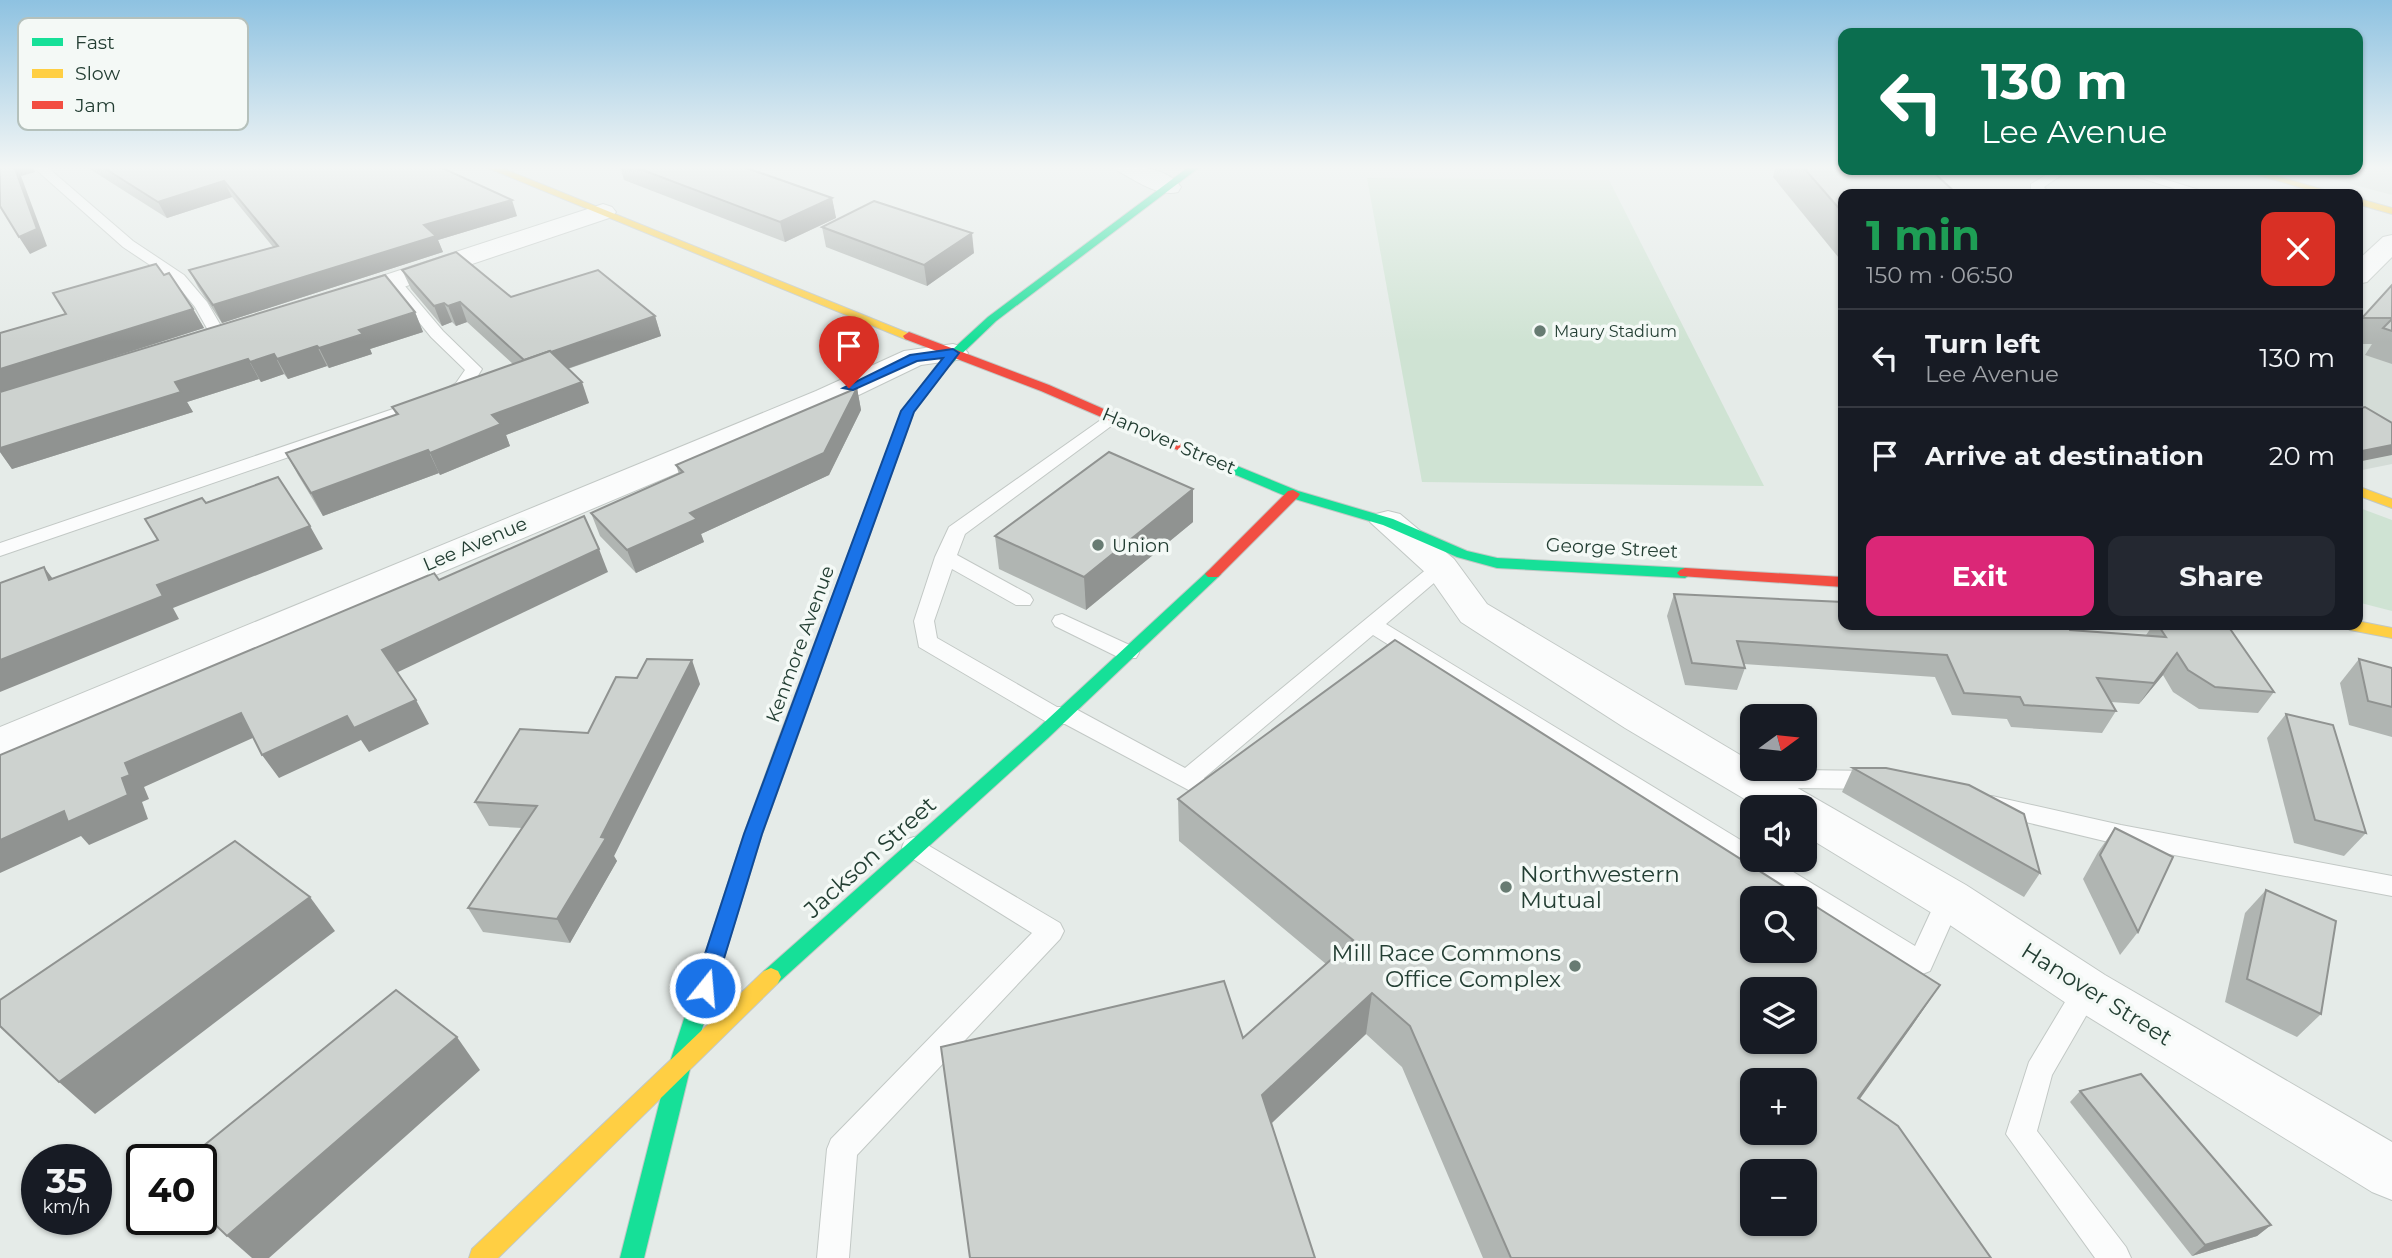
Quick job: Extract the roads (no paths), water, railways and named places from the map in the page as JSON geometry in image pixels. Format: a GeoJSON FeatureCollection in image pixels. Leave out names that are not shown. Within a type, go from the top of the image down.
{"type":"FeatureCollection","features":[{"type":"Feature","properties":{"kind":"street"},"geometry":{"type":"LineString","coordinates":[[319,306],[565,225]]}},
{"type":"Feature","properties":{"kind":"street","name":"Hanover Street"},"geometry":{"type":"LineString","coordinates":[[635,225],[1112,416],[1293,494],[1388,522],[1441,567],[1475,613],[1640,717],[1774,795]]}},
{"type":"Feature","properties":{"kind":"street","name":"Kenmore Avenue"},"geometry":{"type":"LineString","coordinates":[[632,1258],[680,1065],[753,834],[908,411],[953,353],[992,318],[1118,225]]}},
{"type":"Feature","properties":{"kind":"street"},"geometry":{"type":"LineString","coordinates":[[2363,270],[2392,243]]}},
{"type":"Feature","properties":{"kind":"street","name":"Lee Avenue"},"geometry":{"type":"LineString","coordinates":[[0,744],[827,398],[915,358],[953,353]]}},
{"type":"Feature","properties":{"kind":"street","name":"Jackson Street"},"geometry":{"type":"LineString","coordinates":[[481,1258],[780,968],[1061,716],[1234,555],[1293,494]]}},
{"type":"Feature","properties":{"kind":"street","name":"George Street"},"geometry":{"type":"LineString","coordinates":[[1388,522],[1462,554],[1497,563],[1838,582]]}},
{"type":"Feature","properties":{"kind":"street"},"geometry":{"type":"LineString","coordinates":[[2363,627],[2392,633]]}},
{"type":"Feature","properties":{"kind":"street","name":"Hanover Street"},"geometry":{"type":"LineString","coordinates":[[1817,821],[1949,899],[2087,990],[2392,1173]]}},
{"type":"Feature","properties":{"kind":"lane"},"geometry":{"type":"LineString","coordinates":[[106,225],[128,244],[179,278],[202,305],[220,338]]}},
{"type":"Feature","properties":{"kind":"lane"},"geometry":{"type":"LineString","coordinates":[[0,550],[443,398],[459,389],[469,381],[474,369],[437,334],[394,282]]}},
{"type":"Feature","properties":{"kind":"lane"},"geometry":{"type":"LineString","coordinates":[[1112,416],[956,531],[924,621],[928,642],[1061,716],[1197,785],[1441,567]]}},
{"type":"Feature","properties":{"kind":"lane"},"geometry":{"type":"LineString","coordinates":[[945,558],[1023,600]]}},
{"type":"Feature","properties":{"kind":"lane"},"geometry":{"type":"LineString","coordinates":[[1062,621],[1128,653]]}},
{"type":"Feature","properties":{"kind":"lane"},"geometry":{"type":"LineString","coordinates":[[1373,626],[1920,963],[1949,899]]}},
{"type":"Feature","properties":{"kind":"lane"},"geometry":{"type":"LineString","coordinates":[[1759,786],[1820,778],[1894,783]]}},
{"type":"Feature","properties":{"kind":"lane"},"geometry":{"type":"LineString","coordinates":[[1974,801],[2121,835],[2392,886]]}},
{"type":"Feature","properties":{"kind":"lane"},"geometry":{"type":"LineString","coordinates":[[833,1258],[842,1149],[1051,931],[914,847]]}},
{"type":"Feature","properties":{"kind":"lane"},"geometry":{"type":"LineString","coordinates":[[2087,990],[2039,1072],[2021,1134],[2115,1258]]}},
{"type":"Feature","properties":{"kind":"place","name":"Maury Stadium"},"geometry":{"type":"Point","coordinates":[1540,331]}},
{"type":"Feature","properties":{"kind":"place","name":"Union"},"geometry":{"type":"Point","coordinates":[1098,545]}},
{"type":"Feature","properties":{"kind":"place","name":"Northwestern Mutual"},"geometry":{"type":"Point","coordinates":[1506,887]}},
{"type":"Feature","properties":{"kind":"place","name":"Mill Race Commons Office Complex"},"geometry":{"type":"Point","coordinates":[1575,966]}}]}
